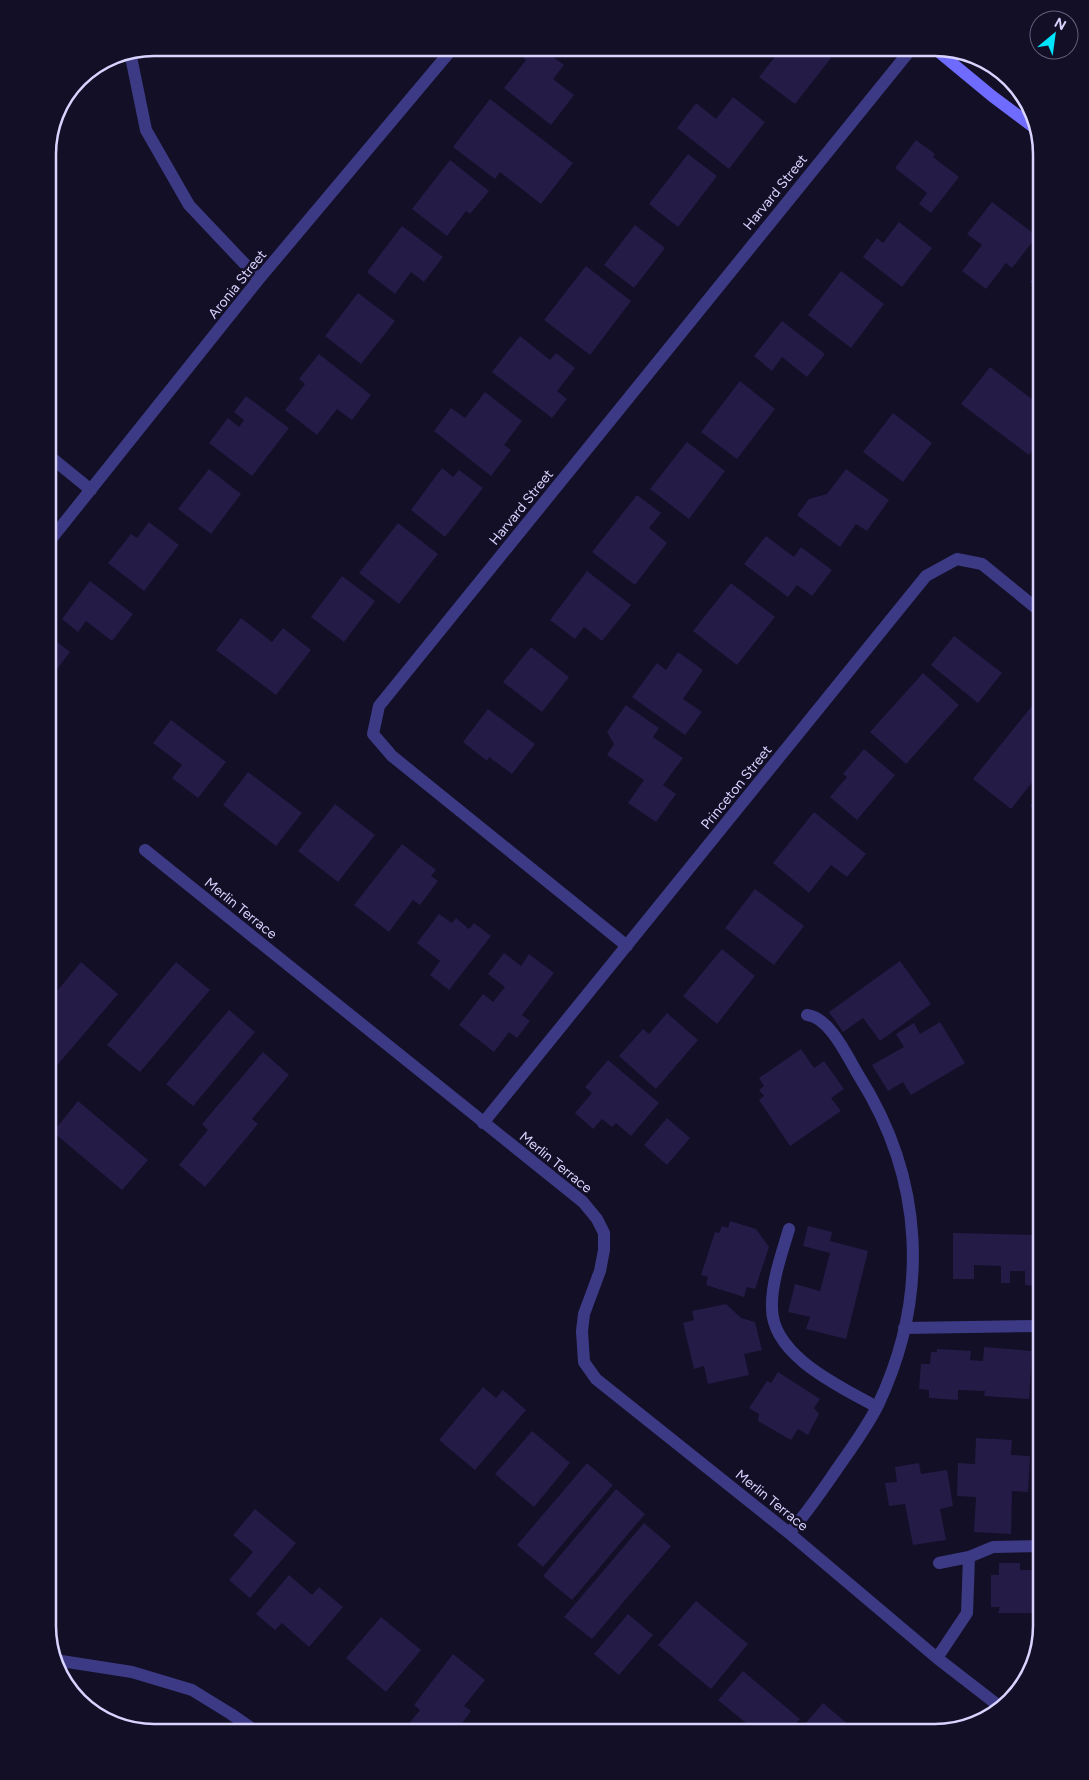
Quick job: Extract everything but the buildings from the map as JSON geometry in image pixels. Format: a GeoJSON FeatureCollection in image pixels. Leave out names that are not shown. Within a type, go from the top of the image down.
{"type":"FeatureCollection","features":[{"type":"Feature","properties":{"kind":"main road"},"geometry":{"type":"LineString","coordinates":[[944,57],[1027,122]]}},
{"type":"Feature","properties":{"kind":"street","name":"Aronia Street"},"geometry":{"type":"LineString","coordinates":[[56,533],[260,279],[446,56]]}},
{"type":"Feature","properties":{"kind":"street","name":"Harvard Street"},"geometry":{"type":"LineString","coordinates":[[627,946],[392,756],[373,734],[379,706],[906,56]]}},
{"type":"Feature","properties":{"kind":"street"},"geometry":{"type":"LineString","coordinates":[[131,59],[146,130],[189,206],[260,279]]}},
{"type":"Feature","properties":{"kind":"street"},"geometry":{"type":"LineString","coordinates":[[56,462],[91,490]]}},
{"type":"Feature","properties":{"kind":"street","name":"Princeton Street"},"geometry":{"type":"LineString","coordinates":[[483,1124],[926,576],[957,559],[982,564],[1033,605]]}},
{"type":"Feature","properties":{"kind":"street","name":"Merlin Terrace"},"geometry":{"type":"LineString","coordinates":[[145,850],[483,1124],[583,1202],[597,1219],[604,1233],[604,1250],[600,1272],[584,1314],[582,1331],[584,1362],[596,1378],[789,1533],[937,1658],[995,1703]]}},
{"type":"Feature","properties":{"kind":"street"},"geometry":{"type":"LineString","coordinates":[[789,1533],[803,1517],[877,1407],[889,1380],[904,1328],[914,1256],[913,1227],[906,1189],[891,1136],[871,1095],[828,1026],[814,1015],[807,1015]]}},
{"type":"Feature","properties":{"kind":"street"},"geometry":{"type":"LineString","coordinates":[[789,1229],[776,1274],[772,1309],[777,1330],[786,1345],[799,1359],[814,1370],[877,1407]]}},
{"type":"Feature","properties":{"kind":"street"},"geometry":{"type":"LineString","coordinates":[[904,1328],[1033,1326]]}},
{"type":"Feature","properties":{"kind":"street"},"geometry":{"type":"LineString","coordinates":[[939,1563],[969,1557],[993,1547],[1033,1546]]}},
{"type":"Feature","properties":{"kind":"street"},"geometry":{"type":"LineString","coordinates":[[937,1658],[967,1613],[969,1557]]}},
{"type":"Feature","properties":{"kind":"street"},"geometry":{"type":"LineString","coordinates":[[63,1661],[132,1672],[192,1690],[245,1724]]}}]}
